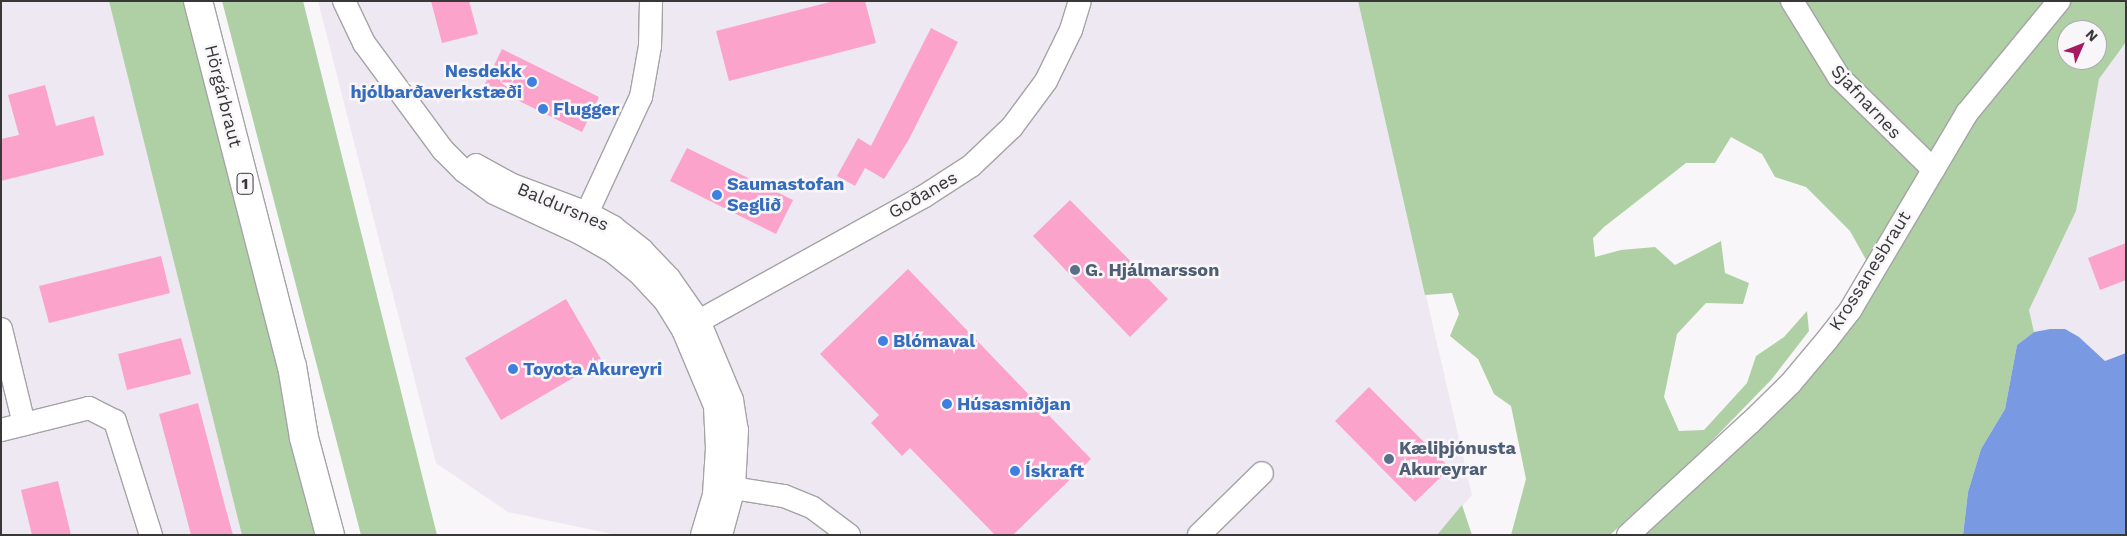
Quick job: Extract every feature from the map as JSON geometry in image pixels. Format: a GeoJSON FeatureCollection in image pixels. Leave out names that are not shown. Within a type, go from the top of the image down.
{"type":"FeatureCollection","features":[{"type":"Feature","properties":{"kind":"highway","name":"Hörgárbraut"},"geometry":{"type":"LineString","coordinates":[[198,1],[292,366],[350,535]]}},
{"type":"Feature","properties":{"kind":"highway","name":"Hörgárbraut"},"geometry":{"type":"LineString","coordinates":[[292,366],[304,438],[330,535]]}},
{"type":"Feature","properties":{"kind":"street","name":"Baldursnes"},"geometry":{"type":"LineString","coordinates":[[344,1],[364,43],[423,121],[462,157],[583,222],[642,250],[670,278],[699,321],[732,400],[737,430],[721,489],[702,535]]}},
{"type":"Feature","properties":{"kind":"street"},"geometry":{"type":"LineString","coordinates":[[583,222],[641,97],[650,46],[651,1]]}},
{"type":"Feature","properties":{"kind":"street","name":"Goðanes"},"geometry":{"type":"LineString","coordinates":[[699,321],[923,197],[971,166],[1012,127],[1046,81],[1071,30],[1080,1]]}},
{"type":"Feature","properties":{"kind":"street","name":"Sjafnarnes"},"geometry":{"type":"LineString","coordinates":[[1792,1],[1839,77],[1933,169]]}},
{"type":"Feature","properties":{"kind":"street","name":"Krossanesbraut"},"geometry":{"type":"LineString","coordinates":[[1628,535],[1750,424],[1821,347],[1851,309],[1967,114],[2059,1]]}},
{"type":"Feature","properties":{"kind":"street","name":"Baldursnes"},"geometry":{"type":"LineString","coordinates":[[583,222],[638,272],[665,301],[683,330],[715,406],[724,530]]}},
{"type":"Feature","properties":{"kind":"street"},"geometry":{"type":"LineString","coordinates":[[1,329],[24,424]]}},
{"type":"Feature","properties":{"kind":"street"},"geometry":{"type":"LineString","coordinates":[[1,430],[89,408],[115,421],[151,535]]}},
{"type":"Feature","properties":{"kind":"street"},"geometry":{"type":"LineString","coordinates":[[1199,535],[1262,473]]}},
{"type":"Feature","properties":{"kind":"street"},"geometry":{"type":"LineString","coordinates":[[687,535],[721,489],[784,496],[812,508],[849,535]]}},
{"type":"Feature","properties":{"kind":"shaded area"},"geometry":{"type":"Polygon","coordinates":[[[1,1],[137,1],[290,535],[1,535],[1,1]]]}},
{"type":"Feature","properties":{"kind":"shaded area"},"geometry":{"type":"Polygon","coordinates":[[[318,1],[1358,1],[1472,495],[1437,535],[617,535],[508,512],[436,463],[318,1]]]}},
{"type":"Feature","properties":{"kind":"shaded area"},"geometry":{"type":"Polygon","coordinates":[[[2126,42],[2126,353],[2105,361],[2079,337],[2050,329],[2034,332],[2029,310],[2076,211],[2099,79],[2126,42]]]}},
{"type":"Feature","properties":{"kind":"green space"},"geometry":{"type":"Polygon","coordinates":[[[109,1],[185,1],[324,535],[242,535],[109,1]]]}},
{"type":"Feature","properties":{"kind":"green space"},"geometry":{"type":"Polygon","coordinates":[[[222,1],[303,1],[437,535],[361,535],[222,1]]]}},
{"type":"Feature","properties":{"kind":"green space"},"geometry":{"type":"Polygon","coordinates":[[[1358,1],[2126,1],[2126,42],[2107,68],[2107,20],[2057,20],[2057,70],[2106,70],[2099,79],[2076,211],[2029,310],[2034,332],[2017,345],[2005,409],[1981,449],[1968,492],[1963,535],[1636,535],[1799,392],[1878,281],[1850,231],[1806,187],[1775,177],[1762,154],[1731,137],[1715,163],[1686,163],[1604,227],[1593,238],[1595,257],[1621,250],[1655,247],[1675,265],[1721,241],[1725,273],[1749,283],[1743,304],[1706,303],[1677,334],[1664,397],[1679,431],[1704,430],[1747,383],[1756,356],[1784,337],[1807,311],[1809,331],[1771,380],[1702,451],[1610,535],[1511,535],[1526,479],[1511,406],[1494,394],[1478,359],[1450,336],[1459,314],[1452,293],[1425,295],[1358,1]]]}},
{"type":"Feature","properties":{"kind":"green space"},"geometry":{"type":"Polygon","coordinates":[[[1462,505],[1472,535],[1437,535],[1462,505]]]}},
{"type":"Feature","properties":{"kind":"water"},"geometry":{"type":"Polygon","coordinates":[[[2065,329],[2079,337],[2105,361],[2126,353],[2126,535],[1963,535],[1968,492],[1981,449],[2005,409],[2017,345],[2034,332],[2065,329]]]}},
{"type":"Feature","properties":{"kind":"building"},"geometry":{"type":"Polygon","coordinates":[[[431,1],[469,1],[478,34],[442,43],[431,1]]]}},
{"type":"Feature","properties":{"kind":"building"},"geometry":{"type":"Polygon","coordinates":[[[834,1],[865,1],[876,43],[729,81],[716,31],[834,1]]]}},
{"type":"Feature","properties":{"kind":"building"},"geometry":{"type":"Polygon","coordinates":[[[931,28],[958,42],[908,141],[884,179],[865,168],[855,186],[837,176],[858,138],[871,146],[931,28]]]}},
{"type":"Feature","properties":{"kind":"building"},"geometry":{"type":"Polygon","coordinates":[[[502,49],[599,97],[582,132],[485,84],[502,49]]]}},
{"type":"Feature","properties":{"kind":"building"},"geometry":{"type":"Polygon","coordinates":[[[45,85],[56,126],[94,116],[104,155],[1,181],[1,139],[19,135],[8,95],[45,85]]]}},
{"type":"Feature","properties":{"kind":"building"},"geometry":{"type":"Polygon","coordinates":[[[687,148],[793,200],[776,234],[670,181],[687,148]]]}},
{"type":"Feature","properties":{"kind":"building"},"geometry":{"type":"Polygon","coordinates":[[[1070,200],[1168,299],[1130,337],[1033,236],[1070,200]]]}},
{"type":"Feature","properties":{"kind":"building"},"geometry":{"type":"Polygon","coordinates":[[[2126,243],[2126,280],[2100,290],[2088,258],[2126,243]]]}},
{"type":"Feature","properties":{"kind":"building"},"geometry":{"type":"Polygon","coordinates":[[[161,256],[170,293],[49,323],[39,286],[161,256]]]}},
{"type":"Feature","properties":{"kind":"building"},"geometry":{"type":"Polygon","coordinates":[[[908,269],[1091,459],[1013,535],[995,535],[910,448],[902,456],[871,423],[879,415],[820,354],[908,269]]]}},
{"type":"Feature","properties":{"kind":"building"},"geometry":{"type":"Polygon","coordinates":[[[566,299],[602,361],[501,420],[465,358],[566,299]]]}},
{"type":"Feature","properties":{"kind":"building"},"geometry":{"type":"Polygon","coordinates":[[[181,338],[191,374],[127,390],[118,354],[181,338]]]}},
{"type":"Feature","properties":{"kind":"building"},"geometry":{"type":"Polygon","coordinates":[[[1369,387],[1450,468],[1415,502],[1335,421],[1369,387]]]}},
{"type":"Feature","properties":{"kind":"building"},"geometry":{"type":"Polygon","coordinates":[[[198,403],[233,535],[191,535],[159,414],[198,403]]]}},
{"type":"Feature","properties":{"kind":"building"},"geometry":{"type":"Polygon","coordinates":[[[58,481],[71,535],[32,535],[21,490],[58,481]]]}},
{"type":"Feature","properties":{"kind":"place","name":"Nesdekk hjólbarðaverkstæði"},"geometry":{"type":"Point","coordinates":[532,82]}},
{"type":"Feature","properties":{"kind":"place","name":"Flugger"},"geometry":{"type":"Point","coordinates":[543,109]}},
{"type":"Feature","properties":{"kind":"place","name":"Saumastofan Seglið"},"geometry":{"type":"Point","coordinates":[717,195]}},
{"type":"Feature","properties":{"kind":"place","name":"G. Hjálmarsson"},"geometry":{"type":"Point","coordinates":[1075,270]}},
{"type":"Feature","properties":{"kind":"place","name":"Blómaval"},"geometry":{"type":"Point","coordinates":[883,341]}},
{"type":"Feature","properties":{"kind":"place","name":"Toyota Akureyri"},"geometry":{"type":"Point","coordinates":[513,369]}},
{"type":"Feature","properties":{"kind":"place","name":"Húsasmiðjan"},"geometry":{"type":"Point","coordinates":[947,404]}},
{"type":"Feature","properties":{"kind":"place","name":"Kæliþjónusta Akureyrar"},"geometry":{"type":"Point","coordinates":[1389,459]}},
{"type":"Feature","properties":{"kind":"place","name":"Ískraft"},"geometry":{"type":"Point","coordinates":[1015,471]}}]}
